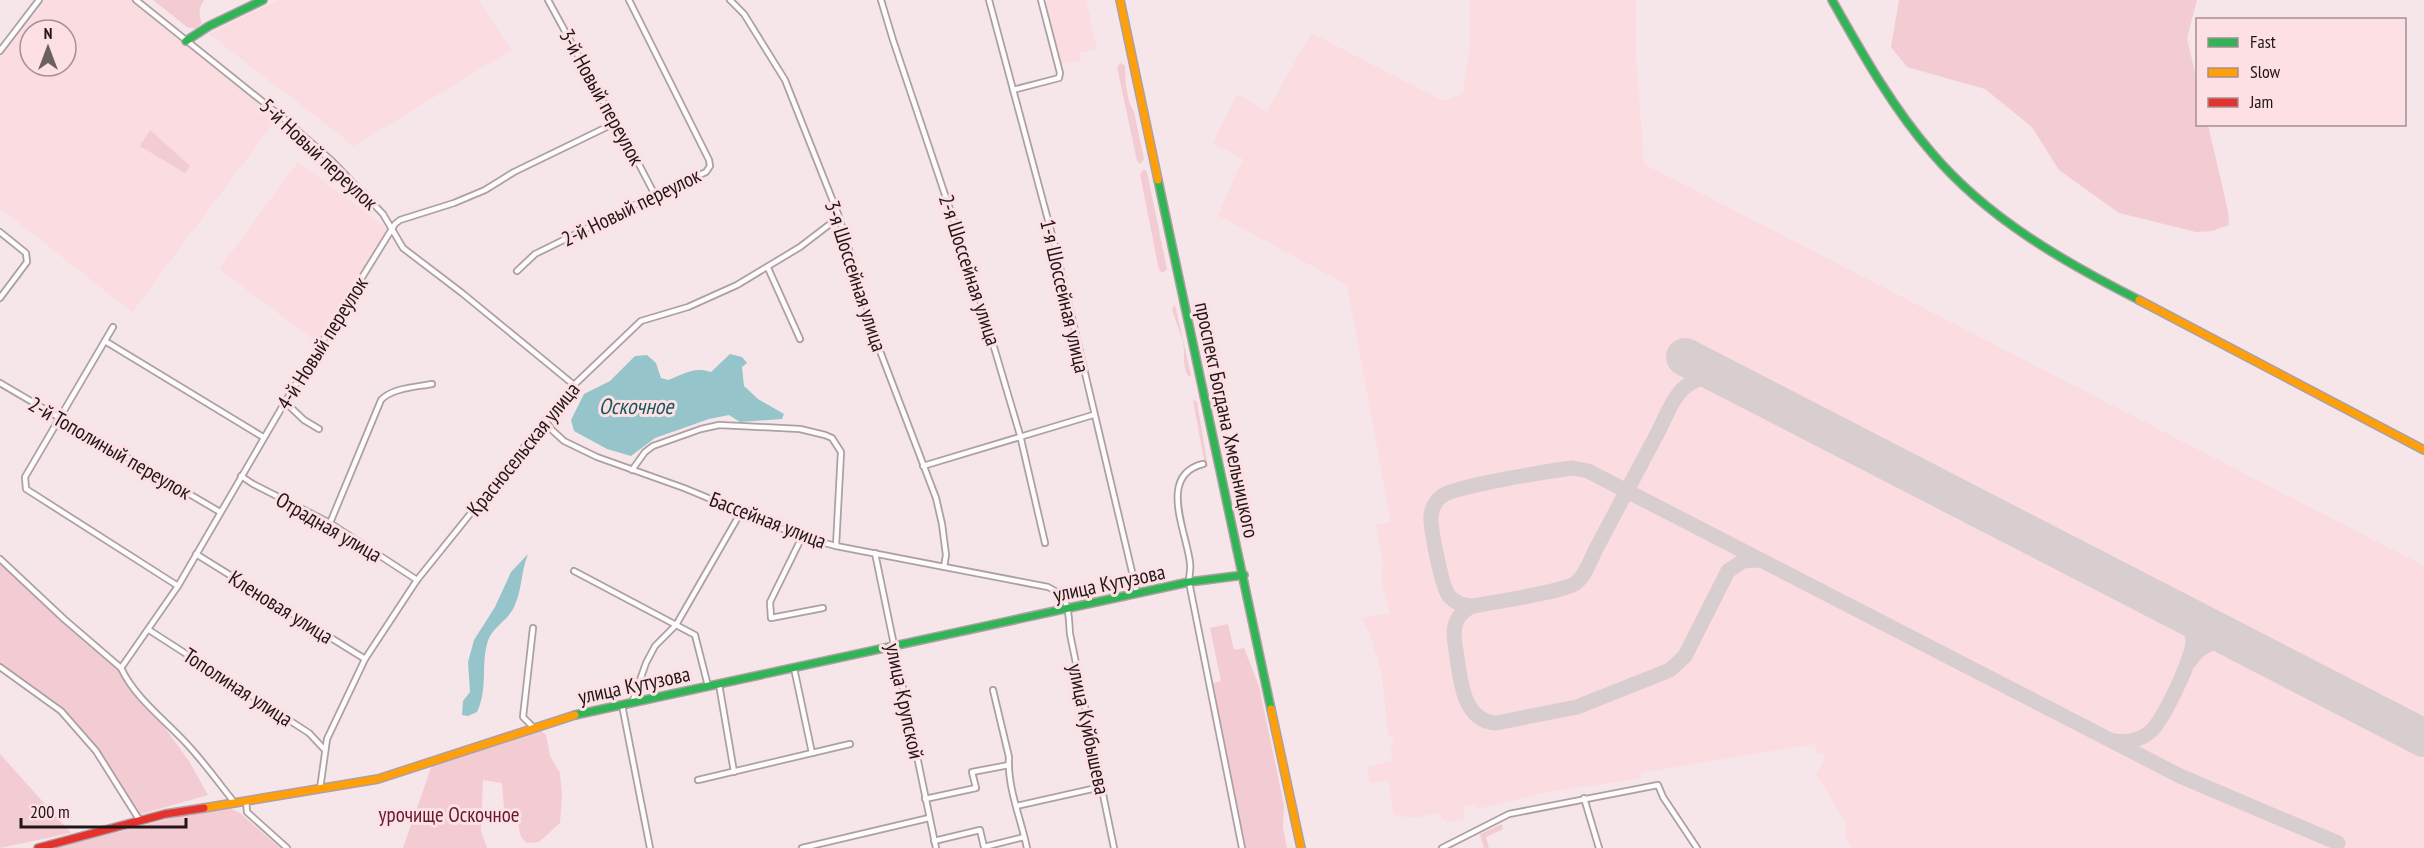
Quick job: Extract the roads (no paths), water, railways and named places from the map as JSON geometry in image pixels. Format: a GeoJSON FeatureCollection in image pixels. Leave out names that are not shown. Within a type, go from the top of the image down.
{"type":"FeatureCollection","features":[{"type":"Feature","properties":{"kind":"main road"},"geometry":{"type":"LineString","coordinates":[[186,41],[208,26],[263,0]]}},
{"type":"Feature","properties":{"kind":"main road","name":"проспект Богдана Хмельницкого"},"geometry":{"type":"LineString","coordinates":[[1120,0],[1301,848]]}},
{"type":"Feature","properties":{"kind":"main road"},"geometry":{"type":"LineString","coordinates":[[1832,0],[1900,112],[1934,156],[1979,200],[2027,236],[2088,274],[2424,450]]}},
{"type":"Feature","properties":{"kind":"main road","name":"улица Кутузова"},"geometry":{"type":"LineString","coordinates":[[38,848],[140,821],[234,802],[378,779],[552,721],[622,705],[1189,582],[1244,575]]}},
{"type":"Feature","properties":{"kind":"street"},"geometry":{"type":"LineString","coordinates":[[0,51],[39,0]]}},
{"type":"Feature","properties":{"kind":"street","name":"5-й Новый переулок"},"geometry":{"type":"LineString","coordinates":[[136,0],[283,118],[332,161],[384,214],[403,248],[462,292],[574,386]]}},
{"type":"Feature","properties":{"kind":"street","name":"3-й Новый переулок"},"geometry":{"type":"LineString","coordinates":[[548,0],[622,132],[654,195]]}},
{"type":"Feature","properties":{"kind":"street","name":"2-й Новый переулок"},"geometry":{"type":"LineString","coordinates":[[517,271],[535,254],[706,172],[710,163],[629,0]]}},
{"type":"Feature","properties":{"kind":"street","name":"3-я Шоссейная улица"},"geometry":{"type":"LineString","coordinates":[[731,0],[744,15],[786,80],[838,214],[880,351],[942,524],[946,555],[944,567]]}},
{"type":"Feature","properties":{"kind":"street","name":"2-я Шоссейная улица"},"geometry":{"type":"LineString","coordinates":[[881,0],[978,293],[1020,435],[1045,543]]}},
{"type":"Feature","properties":{"kind":"street","name":"1-я Шоссейная улица"},"geometry":{"type":"LineString","coordinates":[[989,0],[1055,246],[1093,415],[1137,593]]}},
{"type":"Feature","properties":{"kind":"street"},"geometry":{"type":"LineString","coordinates":[[1014,90],[1059,78],[1060,73],[1041,0]]}},
{"type":"Feature","properties":{"kind":"street","name":"4-й Новый переулок"},"geometry":{"type":"LineString","coordinates":[[121,668],[178,586],[263,437],[400,220],[454,203],[485,190],[514,172],[615,123]]}},
{"type":"Feature","properties":{"kind":"street","name":"Красносельская улица"},"geometry":{"type":"LineString","coordinates":[[320,789],[324,749],[365,659],[417,580],[574,386],[641,321],[704,301],[768,268],[830,224],[838,214]]}},
{"type":"Feature","properties":{"kind":"street"},"geometry":{"type":"LineString","coordinates":[[0,232],[26,253],[27,262],[0,298]]}},
{"type":"Feature","properties":{"kind":"street"},"geometry":{"type":"LineString","coordinates":[[768,268],[800,339]]}},
{"type":"Feature","properties":{"kind":"street"},"geometry":{"type":"LineString","coordinates":[[113,327],[25,477],[26,489],[178,586]]}},
{"type":"Feature","properties":{"kind":"street"},"geometry":{"type":"LineString","coordinates":[[105,341],[263,437]]}},
{"type":"Feature","properties":{"kind":"street","name":"2-й Тополиный переулок"},"geometry":{"type":"LineString","coordinates":[[0,383],[220,512]]}},
{"type":"Feature","properties":{"kind":"street"},"geometry":{"type":"LineString","coordinates":[[330,523],[381,400],[386,395],[432,384]]}},
{"type":"Feature","properties":{"kind":"street"},"geometry":{"type":"LineString","coordinates":[[285,402],[304,420],[319,429]]}},
{"type":"Feature","properties":{"kind":"street"},"geometry":{"type":"LineString","coordinates":[[923,466],[1020,435],[1093,415]]}},
{"type":"Feature","properties":{"kind":"street","name":"Бассейная улица"},"geometry":{"type":"LineString","coordinates":[[545,420],[564,441],[802,537],[836,546],[1048,587],[1059,592],[1068,609]]}},
{"type":"Feature","properties":{"kind":"street"},"geometry":{"type":"LineString","coordinates":[[632,470],[645,452],[653,446],[719,425],[800,429],[825,435],[832,438],[841,452],[836,546]]}},
{"type":"Feature","properties":{"kind":"street"},"geometry":{"type":"LineString","coordinates":[[1203,464],[1194,466],[1182,478],[1178,490],[1179,514],[1191,565],[1189,582],[1242,848]]}},
{"type":"Feature","properties":{"kind":"street","name":"Отрадная улица"},"geometry":{"type":"LineString","coordinates":[[242,476],[253,484],[330,523],[417,580]]}},
{"type":"Feature","properties":{"kind":"street"},"geometry":{"type":"LineString","coordinates":[[632,703],[655,646],[676,625],[741,512]]}},
{"type":"Feature","properties":{"kind":"street"},"geometry":{"type":"LineString","coordinates":[[802,537],[770,603],[771,618],[822,608]]}},
{"type":"Feature","properties":{"kind":"street","name":"улица Крупской"},"geometry":{"type":"LineString","coordinates":[[875,553],[936,848]]}},
{"type":"Feature","properties":{"kind":"street","name":"Кленовая улица"},"geometry":{"type":"LineString","coordinates":[[196,554],[365,659]]}},
{"type":"Feature","properties":{"kind":"street"},"geometry":{"type":"LineString","coordinates":[[0,559],[121,668],[126,679],[187,744],[234,802]]}},
{"type":"Feature","properties":{"kind":"street"},"geometry":{"type":"LineString","coordinates":[[573,570],[695,635],[708,686]]}},
{"type":"Feature","properties":{"kind":"street","name":"улица Куйбышева"},"geometry":{"type":"LineString","coordinates":[[1068,609],[1070,634],[1114,848]]}},
{"type":"Feature","properties":{"kind":"street"},"geometry":{"type":"LineString","coordinates":[[533,628],[523,717],[534,728]]}},
{"type":"Feature","properties":{"kind":"street","name":"Тополиная улица"},"geometry":{"type":"LineString","coordinates":[[149,630],[309,733],[324,749]]}},
{"type":"Feature","properties":{"kind":"street"},"geometry":{"type":"LineString","coordinates":[[0,667],[62,711],[96,751],[140,821]]}},
{"type":"Feature","properties":{"kind":"street"},"geometry":{"type":"LineString","coordinates":[[794,668],[812,753]]}},
{"type":"Feature","properties":{"kind":"street"},"geometry":{"type":"LineString","coordinates":[[719,684],[734,772]]}},
{"type":"Feature","properties":{"kind":"street"},"geometry":{"type":"LineString","coordinates":[[993,690],[1009,757],[1016,806],[1027,848]]}},
{"type":"Feature","properties":{"kind":"street"},"geometry":{"type":"LineString","coordinates":[[622,705],[650,848]]}},
{"type":"Feature","properties":{"kind":"street"},"geometry":{"type":"LineString","coordinates":[[698,780],[850,744]]}},
{"type":"Feature","properties":{"kind":"street"},"geometry":{"type":"LineString","coordinates":[[925,799],[975,788],[972,772],[1009,765]]}},
{"type":"Feature","properties":{"kind":"street"},"geometry":{"type":"LineString","coordinates":[[1442,848],[1509,814],[1658,785],[1663,797],[1697,848]]}},
{"type":"Feature","properties":{"kind":"street"},"geometry":{"type":"LineString","coordinates":[[1016,806],[1101,787]]}},
{"type":"Feature","properties":{"kind":"street"},"geometry":{"type":"LineString","coordinates":[[1584,798],[1599,848]]}},
{"type":"Feature","properties":{"kind":"street"},"geometry":{"type":"LineString","coordinates":[[246,800],[247,812],[287,848]]}},
{"type":"Feature","properties":{"kind":"street"},"geometry":{"type":"LineString","coordinates":[[802,848],[929,818]]}},
{"type":"Feature","properties":{"kind":"street"},"geometry":{"type":"LineString","coordinates":[[934,841],[980,830],[984,847],[1024,837]]}},
{"type":"Feature","properties":{"kind":"water","name":"Оскочное"},"geometry":{"type":"Polygon","coordinates":[[[730,354],[742,357],[747,363],[742,367],[744,386],[758,399],[784,414],[782,419],[740,422],[729,415],[709,419],[655,438],[631,456],[607,449],[574,431],[571,420],[584,394],[610,381],[635,356],[647,355],[656,363],[661,378],[668,380],[694,370],[711,372],[730,354]]]}},
{"type":"Feature","properties":{"kind":"water"},"geometry":{"type":"Polygon","coordinates":[[[528,554],[514,607],[489,638],[485,653],[482,695],[477,712],[468,716],[462,715],[463,701],[470,692],[468,662],[474,640],[495,607],[511,572],[528,554]]]}},
{"type":"Feature","properties":{"kind":"park label","name":"урочище Оскочное"},"geometry":{"type":"Point","coordinates":[449,814]}}]}
